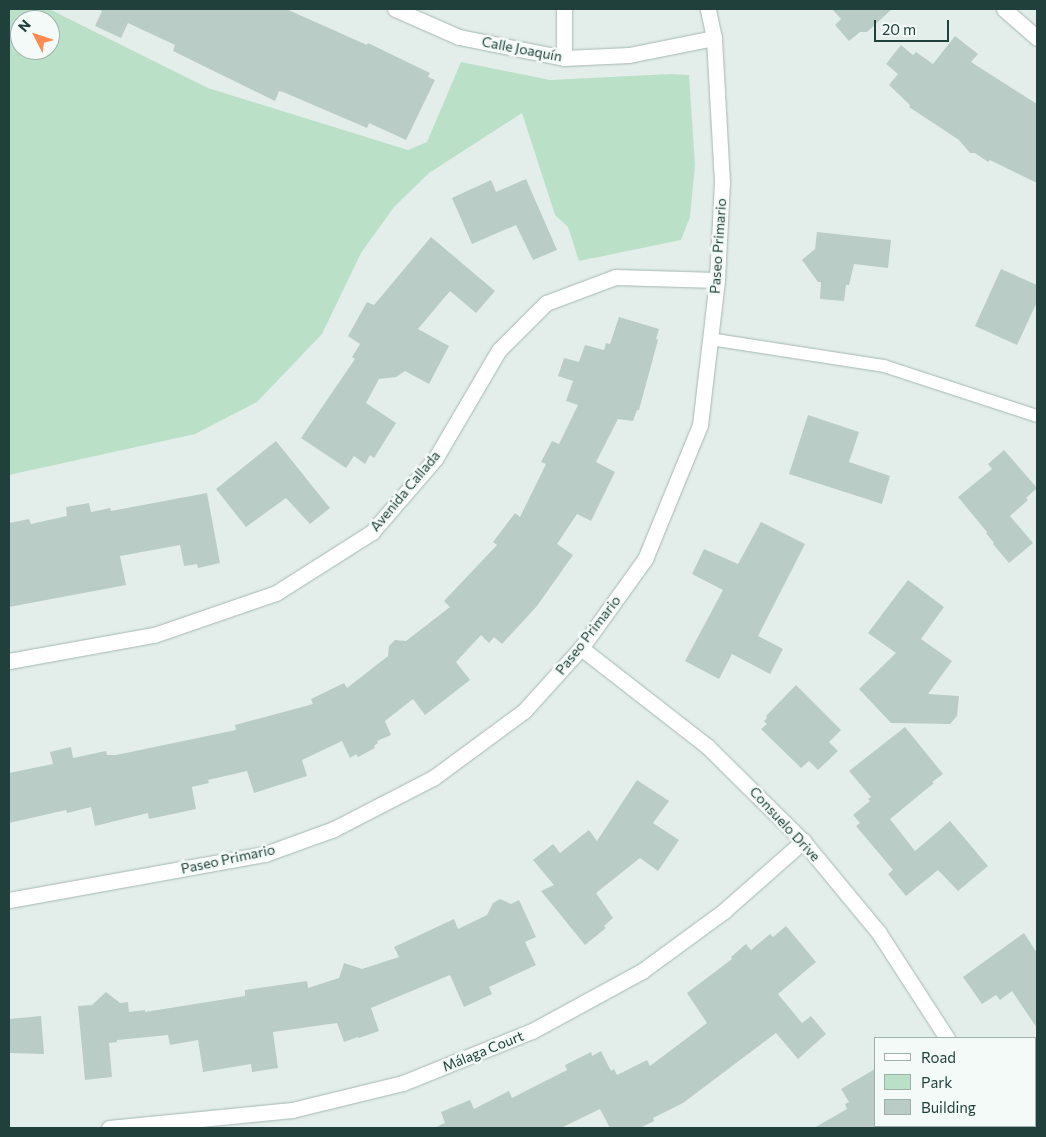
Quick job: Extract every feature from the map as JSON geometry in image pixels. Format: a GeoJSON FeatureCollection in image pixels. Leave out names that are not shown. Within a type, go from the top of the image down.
{"type":"FeatureCollection","features":[{"type":"Feature","properties":{"kind":"street","name":"Calle Joaquín"},"geometry":{"type":"LineString","coordinates":[[396,9],[459,37],[564,58],[629,55],[714,38]]}},
{"type":"Feature","properties":{"kind":"street"},"geometry":{"type":"LineString","coordinates":[[564,9],[564,58]]}},
{"type":"Feature","properties":{"kind":"street","name":"Paseo Primario"},"geometry":{"type":"LineString","coordinates":[[9,900],[265,854],[334,828],[441,772],[524,711],[581,648],[646,559],[700,425],[716,280],[722,182],[714,38],[708,9]]}},
{"type":"Feature","properties":{"kind":"street"},"geometry":{"type":"LineString","coordinates":[[1004,9],[1037,38]]}},
{"type":"Feature","properties":{"kind":"street","name":"Avenida Callada"},"geometry":{"type":"LineString","coordinates":[[9,661],[154,635],[276,594],[372,532],[435,458],[499,350],[546,302],[615,277],[716,280]]}},
{"type":"Feature","properties":{"kind":"street","name":"Consuelo Drive"},"geometry":{"type":"LineString","coordinates":[[581,648],[706,746],[803,841],[879,933],[947,1037]]}},
{"type":"Feature","properties":{"kind":"street","name":"Málaga Court"},"geometry":{"type":"LineString","coordinates":[[109,1128],[182,1123],[292,1110],[403,1083],[532,1031],[642,970],[724,911],[803,841]]}},
{"type":"Feature","properties":{"kind":"lane"},"geometry":{"type":"LineString","coordinates":[[710,339],[884,366],[1037,416]]}},
{"type":"Feature","properties":{"kind":"green space"},"geometry":{"type":"Polygon","coordinates":[[[9,9],[51,10],[10,10],[10,60],[60,60],[60,14],[208,88],[408,150],[427,142],[461,62],[550,80],[671,74],[689,75],[695,165],[690,217],[681,240],[579,261],[568,227],[555,215],[522,113],[429,173],[394,207],[361,253],[322,334],[257,402],[195,434],[9,475],[9,9]]]}},
{"type":"Feature","properties":{"kind":"building"},"geometry":{"type":"Polygon","coordinates":[[[98,9],[286,9],[367,45],[368,43],[430,73],[428,77],[435,80],[406,140],[369,123],[367,128],[283,92],[279,91],[275,101],[173,51],[175,45],[128,23],[121,38],[95,26],[102,11],[98,9]]]}},
{"type":"Feature","properties":{"kind":"building"},"geometry":{"type":"Polygon","coordinates":[[[832,9],[892,9],[867,32],[860,32],[849,41],[835,25],[841,19],[832,9]]]}},
{"type":"Feature","properties":{"kind":"building"},"geometry":{"type":"Polygon","coordinates":[[[955,36],[978,54],[971,62],[1037,104],[1037,183],[990,160],[988,162],[975,153],[970,153],[959,140],[909,107],[910,105],[889,85],[898,74],[886,64],[901,45],[913,55],[916,52],[933,64],[955,36]]]}},
{"type":"Feature","properties":{"kind":"building"},"geometry":{"type":"Polygon","coordinates":[[[526,179],[557,250],[533,260],[516,225],[472,244],[452,198],[491,180],[496,192],[526,179]]]}},
{"type":"Feature","properties":{"kind":"building"},"geometry":{"type":"Polygon","coordinates":[[[817,232],[891,240],[888,268],[854,264],[849,285],[846,285],[844,301],[820,299],[821,282],[818,282],[802,260],[815,249],[817,232]]]}},
{"type":"Feature","properties":{"kind":"building"},"geometry":{"type":"Polygon","coordinates":[[[431,237],[495,291],[476,313],[450,291],[418,329],[449,346],[429,384],[405,371],[396,377],[379,379],[366,403],[396,423],[374,458],[370,455],[365,464],[354,456],[346,468],[301,438],[355,359],[352,357],[360,344],[348,336],[367,302],[374,305],[431,237]]]}},
{"type":"Feature","properties":{"kind":"building"},"geometry":{"type":"Polygon","coordinates":[[[1001,269],[1037,285],[1037,302],[1017,345],[975,326],[1001,269]]]}},
{"type":"Feature","properties":{"kind":"building"},"geometry":{"type":"Polygon","coordinates":[[[619,317],[659,329],[656,339],[658,340],[639,410],[637,410],[633,421],[618,419],[596,462],[615,472],[591,521],[577,514],[557,544],[573,555],[537,606],[502,644],[494,637],[489,643],[481,635],[456,662],[470,680],[425,715],[413,699],[385,721],[391,735],[377,741],[378,743],[374,746],[375,748],[358,757],[356,754],[350,758],[342,741],[302,760],[307,776],[254,793],[247,771],[208,780],[209,783],[192,787],[196,809],[149,819],[148,813],[95,826],[91,807],[67,813],[66,810],[9,823],[9,773],[53,764],[50,752],[71,747],[73,758],[106,751],[107,755],[116,755],[236,730],[235,725],[313,704],[311,699],[344,683],[347,688],[388,656],[389,646],[395,640],[406,641],[450,607],[444,601],[497,545],[493,542],[515,513],[520,517],[546,464],[541,462],[552,441],[559,444],[578,405],[566,401],[573,381],[558,376],[564,358],[579,362],[585,345],[604,350],[606,343],[610,344],[619,317]]]}},
{"type":"Feature","properties":{"kind":"building"},"geometry":{"type":"Polygon","coordinates":[[[808,415],[859,432],[849,462],[890,476],[882,504],[789,474],[808,415]]]}},
{"type":"Feature","properties":{"kind":"building"},"geometry":{"type":"Polygon","coordinates":[[[276,441],[330,508],[310,524],[286,498],[246,527],[216,489],[276,441]]]}},
{"type":"Feature","properties":{"kind":"building"},"geometry":{"type":"Polygon","coordinates":[[[1004,450],[1037,488],[1026,498],[1028,500],[1010,516],[1033,543],[1009,563],[993,544],[987,532],[958,497],[992,469],[988,464],[1004,450]]]}},
{"type":"Feature","properties":{"kind":"building"},"geometry":{"type":"Polygon","coordinates":[[[207,493],[220,563],[198,568],[197,564],[184,566],[180,545],[120,556],[126,585],[9,607],[9,523],[29,519],[31,524],[67,516],[66,507],[89,503],[91,512],[110,508],[111,511],[207,493]]]}},
{"type":"Feature","properties":{"kind":"building"},"geometry":{"type":"Polygon","coordinates":[[[761,522],[805,544],[758,636],[783,649],[770,674],[732,654],[719,679],[685,661],[723,590],[692,574],[704,549],[738,564],[761,522]]]}},
{"type":"Feature","properties":{"kind":"building"},"geometry":{"type":"Polygon","coordinates":[[[908,580],[944,607],[921,639],[952,661],[928,694],[959,696],[957,716],[950,724],[891,723],[859,689],[896,653],[868,633],[908,580]]]}},
{"type":"Feature","properties":{"kind":"building"},"geometry":{"type":"Polygon","coordinates":[[[796,685],[841,730],[829,742],[838,751],[818,770],[809,761],[801,768],[761,729],[767,724],[764,721],[767,718],[766,716],[796,685]]]}},
{"type":"Feature","properties":{"kind":"building"},"geometry":{"type":"Polygon","coordinates":[[[905,727],[943,774],[890,819],[915,851],[950,821],[988,866],[958,891],[938,870],[906,896],[888,874],[893,870],[856,826],[860,823],[853,815],[870,801],[868,799],[871,797],[849,771],[905,727]]]}},
{"type":"Feature","properties":{"kind":"building"},"geometry":{"type":"Polygon","coordinates":[[[637,780],[669,801],[653,823],[679,840],[658,871],[640,858],[596,893],[613,918],[604,926],[606,928],[585,945],[541,891],[554,885],[533,860],[553,844],[560,853],[589,830],[597,841],[637,780]]]}},
{"type":"Feature","properties":{"kind":"building"},"geometry":{"type":"Polygon","coordinates":[[[500,899],[511,904],[519,900],[536,937],[525,942],[536,965],[489,987],[492,994],[464,1007],[450,975],[371,1008],[379,1031],[359,1038],[344,1042],[337,1023],[273,1032],[278,1068],[252,1072],[251,1064],[203,1072],[198,1040],[170,1045],[168,1035],[117,1040],[117,1042],[109,1043],[112,1077],[85,1080],[78,1006],[92,1005],[106,992],[120,1003],[128,1002],[129,1012],[145,1010],[145,1012],[245,996],[245,990],[307,981],[308,988],[339,978],[344,963],[362,969],[399,957],[394,947],[454,919],[458,929],[487,915],[493,903],[500,899]]]}},
{"type":"Feature","properties":{"kind":"building"},"geometry":{"type":"Polygon","coordinates":[[[786,926],[816,962],[778,994],[802,1023],[811,1016],[826,1034],[798,1059],[776,1033],[683,1103],[653,1118],[654,1121],[640,1128],[610,1128],[600,1109],[561,1128],[434,1128],[445,1123],[441,1112],[470,1100],[474,1109],[509,1091],[512,1098],[567,1070],[565,1065],[591,1052],[592,1056],[601,1051],[611,1071],[614,1069],[617,1075],[647,1060],[650,1066],[707,1023],[687,993],[732,959],[731,957],[746,944],[751,950],[770,934],[773,937],[786,926]]]}},
{"type":"Feature","properties":{"kind":"building"},"geometry":{"type":"Polygon","coordinates":[[[1024,933],[1037,953],[1037,1028],[1012,991],[1000,1000],[996,995],[982,1004],[963,977],[1024,933]]]}},
{"type":"Feature","properties":{"kind":"building"},"geometry":{"type":"Polygon","coordinates":[[[41,1016],[44,1054],[9,1053],[9,1019],[41,1016]]]}},
{"type":"Feature","properties":{"kind":"building"},"geometry":{"type":"Polygon","coordinates":[[[874,1070],[875,1128],[814,1128],[847,1109],[845,1104],[849,1102],[841,1089],[874,1070]]]}}]}
